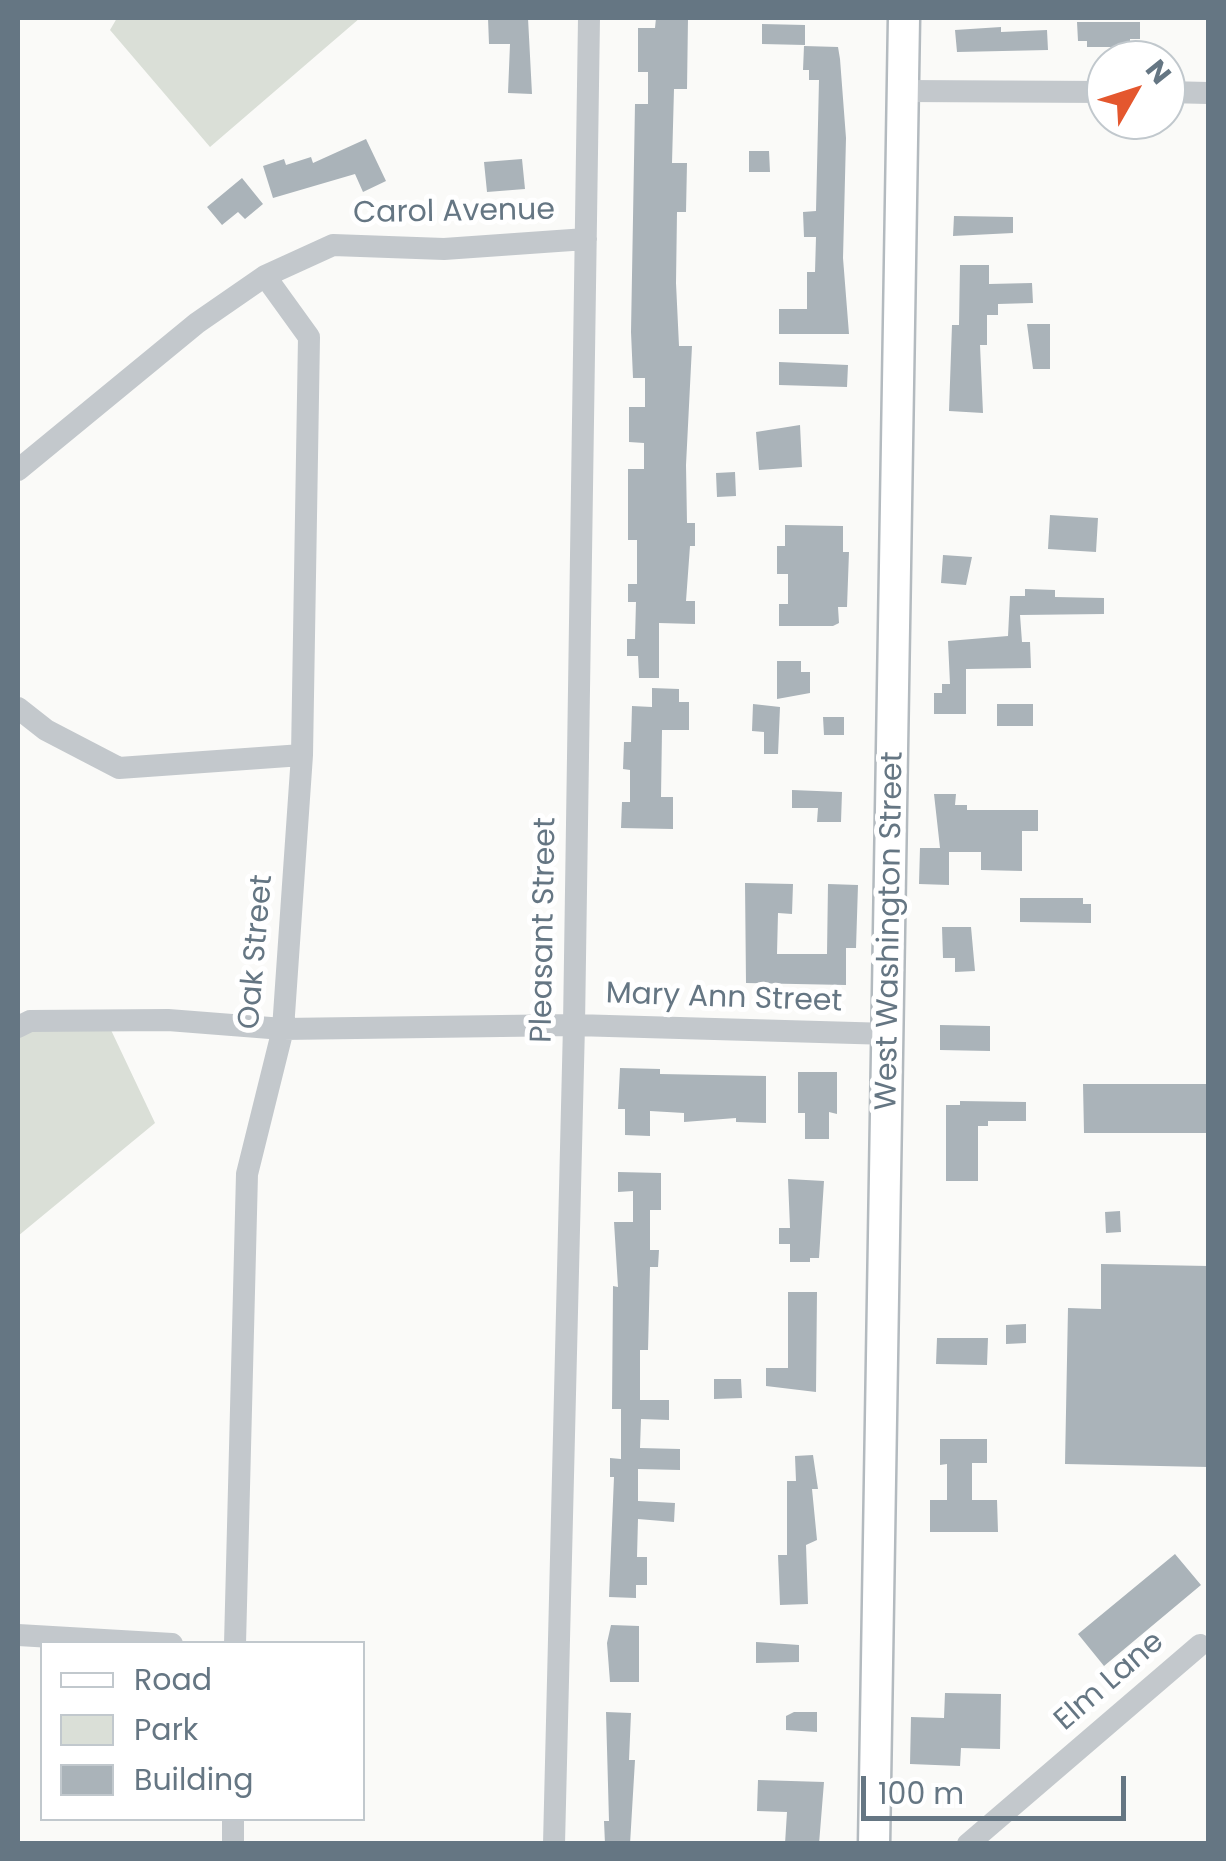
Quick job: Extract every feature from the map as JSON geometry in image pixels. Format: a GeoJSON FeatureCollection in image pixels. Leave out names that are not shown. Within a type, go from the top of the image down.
{"type":"FeatureCollection","features":[{"type":"Feature","properties":{"kind":"main road","name":"West Washington Street"},"geometry":{"type":"LineString","coordinates":[[874,1844],[904,18]]}},
{"type":"Feature","properties":{"kind":"street","name":"Pleasant Street"},"geometry":{"type":"LineString","coordinates":[[554,1844],[574,1025],[590,18]]}},
{"type":"Feature","properties":{"kind":"street"},"geometry":{"type":"LineString","coordinates":[[904,91],[1086,92]]}},
{"type":"Feature","properties":{"kind":"street","name":"Carol Avenue"},"geometry":{"type":"LineString","coordinates":[[18,470],[197,323],[266,276],[333,245],[444,249],[586,239]]}},
{"type":"Feature","properties":{"kind":"street","name":"Oak Street"},"geometry":{"type":"LineString","coordinates":[[235,1641],[246,1174],[283,1029],[302,755],[309,337],[266,276]]}},
{"type":"Feature","properties":{"kind":"street"},"geometry":{"type":"LineString","coordinates":[[18,708],[46,730],[119,768],[302,755]]}},
{"type":"Feature","properties":{"kind":"street","name":"Mary Ann Street"},"geometry":{"type":"LineString","coordinates":[[18,1027],[30,1021],[168,1020],[283,1029],[574,1025],[890,1034]]}},
{"type":"Feature","properties":{"kind":"street"},"geometry":{"type":"LineString","coordinates":[[18,1635],[121,1641]]}},
{"type":"Feature","properties":{"kind":"street","name":"Elm Lane"},"geometry":{"type":"LineString","coordinates":[[968,1844],[1200,1645]]}},
{"type":"Feature","properties":{"kind":"green space"},"geometry":{"type":"Polygon","coordinates":[[[117,18],[360,18],[210,147],[110,30],[117,18]]]}},
{"type":"Feature","properties":{"kind":"green space"},"geometry":{"type":"Polygon","coordinates":[[[111,1030],[155,1123],[18,1236],[18,1037],[29,1031],[111,1030]]]}},
{"type":"Feature","properties":{"kind":"building"},"geometry":{"type":"Polygon","coordinates":[[[488,18],[528,18],[532,94],[508,93],[510,44],[489,44],[488,18]]]}},
{"type":"Feature","properties":{"kind":"building"},"geometry":{"type":"Polygon","coordinates":[[[656,18],[688,18],[687,89],[674,89],[672,163],[687,163],[686,212],[677,212],[676,283],[679,346],[692,346],[686,465],[687,523],[695,523],[695,546],[690,546],[686,601],[695,601],[695,624],[659,623],[659,678],[639,678],[638,656],[627,656],[627,639],[635,639],[636,602],[628,602],[628,584],[637,584],[637,540],[628,540],[628,469],[644,469],[644,443],[629,442],[629,407],[645,407],[645,378],[633,378],[631,332],[635,104],[648,104],[648,72],[638,72],[638,28],[655,28],[656,18]]]}},
{"type":"Feature","properties":{"kind":"building"},"geometry":{"type":"Polygon","coordinates":[[[1077,22],[1140,22],[1140,39],[1078,41],[1077,22]]]}},
{"type":"Feature","properties":{"kind":"building"},"geometry":{"type":"Polygon","coordinates":[[[762,24],[805,25],[805,45],[762,44],[762,24]]]}},
{"type":"Feature","properties":{"kind":"building"},"geometry":{"type":"Polygon","coordinates":[[[1001,27],[1001,32],[1047,30],[1048,50],[957,52],[955,30],[1001,27]]]}},
{"type":"Feature","properties":{"kind":"building"},"geometry":{"type":"Polygon","coordinates":[[[804,46],[838,47],[840,59],[846,138],[843,258],[849,334],[779,334],[779,309],[807,309],[807,272],[815,272],[816,237],[804,237],[803,212],[816,211],[819,80],[809,80],[809,70],[803,70],[804,46]]]}},
{"type":"Feature","properties":{"kind":"building"},"geometry":{"type":"Polygon","coordinates":[[[366,139],[386,181],[363,192],[355,174],[273,198],[263,166],[284,159],[286,165],[311,157],[313,163],[366,139]]]}},
{"type":"Feature","properties":{"kind":"building"},"geometry":{"type":"Polygon","coordinates":[[[749,151],[769,151],[770,172],[749,172],[749,151]]]}},
{"type":"Feature","properties":{"kind":"building"},"geometry":{"type":"Polygon","coordinates":[[[522,159],[525,189],[487,192],[484,162],[522,159]]]}},
{"type":"Feature","properties":{"kind":"building"},"geometry":{"type":"Polygon","coordinates":[[[242,178],[263,204],[245,219],[238,212],[222,225],[207,207],[242,178]]]}},
{"type":"Feature","properties":{"kind":"building"},"geometry":{"type":"Polygon","coordinates":[[[954,216],[1013,217],[1013,233],[953,236],[954,216]]]}},
{"type":"Feature","properties":{"kind":"building"},"geometry":{"type":"Polygon","coordinates":[[[960,265],[989,265],[989,284],[1032,283],[1033,303],[998,304],[998,315],[987,315],[987,345],[980,345],[983,413],[949,411],[952,325],[959,325],[960,265]]]}},
{"type":"Feature","properties":{"kind":"building"},"geometry":{"type":"Polygon","coordinates":[[[1027,324],[1050,324],[1050,369],[1033,369],[1027,324]]]}},
{"type":"Feature","properties":{"kind":"building"},"geometry":{"type":"Polygon","coordinates":[[[779,362],[848,365],[847,387],[779,385],[779,362]]]}},
{"type":"Feature","properties":{"kind":"building"},"geometry":{"type":"Polygon","coordinates":[[[800,425],[802,467],[759,470],[756,432],[800,425]]]}},
{"type":"Feature","properties":{"kind":"building"},"geometry":{"type":"Polygon","coordinates":[[[735,472],[736,496],[717,497],[716,473],[735,472]]]}},
{"type":"Feature","properties":{"kind":"building"},"geometry":{"type":"Polygon","coordinates":[[[1050,515],[1098,518],[1096,552],[1048,549],[1050,515]]]}},
{"type":"Feature","properties":{"kind":"building"},"geometry":{"type":"Polygon","coordinates":[[[785,525],[843,526],[843,552],[849,552],[847,607],[838,607],[839,623],[779,626],[779,604],[788,604],[788,574],[777,574],[777,546],[785,546],[785,525]]]}},
{"type":"Feature","properties":{"kind":"building"},"geometry":{"type":"Polygon","coordinates":[[[943,555],[972,557],[966,585],[941,583],[943,555]]]}},
{"type":"Feature","properties":{"kind":"building"},"geometry":{"type":"Polygon","coordinates":[[[1025,589],[1055,590],[1055,597],[1104,598],[1104,614],[1020,615],[1022,642],[1030,642],[1031,668],[966,669],[966,714],[934,714],[934,693],[942,693],[942,684],[950,684],[948,641],[1008,636],[1010,596],[1025,596],[1025,589]]]}},
{"type":"Feature","properties":{"kind":"building"},"geometry":{"type":"Polygon","coordinates":[[[777,661],[801,661],[801,672],[810,672],[810,693],[777,699],[777,661]]]}},
{"type":"Feature","properties":{"kind":"building"},"geometry":{"type":"Polygon","coordinates":[[[652,688],[679,689],[679,702],[689,702],[689,730],[662,730],[661,797],[673,797],[673,829],[621,828],[622,802],[630,802],[630,770],[623,769],[624,742],[631,742],[632,706],[652,707],[652,688]]]}},
{"type":"Feature","properties":{"kind":"building"},"geometry":{"type":"Polygon","coordinates":[[[753,704],[780,707],[778,754],[764,754],[764,732],[752,731],[753,704]]]}},
{"type":"Feature","properties":{"kind":"building"},"geometry":{"type":"Polygon","coordinates":[[[997,704],[1033,704],[1033,726],[997,726],[997,704]]]}},
{"type":"Feature","properties":{"kind":"building"},"geometry":{"type":"Polygon","coordinates":[[[823,717],[844,717],[844,735],[824,735],[823,717]]]}},
{"type":"Feature","properties":{"kind":"building"},"geometry":{"type":"Polygon","coordinates":[[[792,790],[842,792],[841,822],[817,822],[818,808],[792,808],[792,790]]]}},
{"type":"Feature","properties":{"kind":"building"},"geometry":{"type":"Polygon","coordinates":[[[934,794],[956,794],[955,805],[967,805],[967,810],[1038,810],[1038,831],[1022,831],[1022,871],[981,870],[981,852],[949,852],[949,885],[919,884],[920,848],[940,848],[934,794]]]}},
{"type":"Feature","properties":{"kind":"building"},"geometry":{"type":"Polygon","coordinates":[[[745,883],[793,884],[792,914],[778,913],[777,954],[827,954],[828,884],[858,885],[856,948],[846,948],[846,985],[746,983],[745,883]]]}},
{"type":"Feature","properties":{"kind":"building"},"geometry":{"type":"Polygon","coordinates":[[[1020,898],[1083,898],[1083,904],[1091,904],[1091,923],[1020,922],[1020,898]]]}},
{"type":"Feature","properties":{"kind":"building"},"geometry":{"type":"Polygon","coordinates":[[[942,927],[971,927],[975,971],[955,972],[955,958],[943,958],[942,927]]]}},
{"type":"Feature","properties":{"kind":"building"},"geometry":{"type":"Polygon","coordinates":[[[940,1025],[990,1026],[990,1051],[940,1050],[940,1025]]]}},
{"type":"Feature","properties":{"kind":"building"},"geometry":{"type":"Polygon","coordinates":[[[620,1068],[660,1069],[660,1074],[766,1076],[766,1123],[736,1122],[736,1118],[684,1122],[684,1113],[650,1111],[650,1136],[625,1135],[625,1109],[618,1109],[620,1068]]]}},
{"type":"Feature","properties":{"kind":"building"},"geometry":{"type":"Polygon","coordinates":[[[798,1072],[837,1072],[837,1114],[829,1112],[829,1139],[805,1139],[805,1113],[798,1113],[798,1072]]]}},
{"type":"Feature","properties":{"kind":"building"},"geometry":{"type":"Polygon","coordinates":[[[1083,1084],[1208,1084],[1208,1133],[1084,1133],[1083,1084]]]}},
{"type":"Feature","properties":{"kind":"building"},"geometry":{"type":"Polygon","coordinates":[[[960,1101],[1026,1102],[1026,1121],[988,1121],[988,1126],[978,1126],[978,1181],[946,1181],[946,1105],[960,1105],[960,1101]]]}},
{"type":"Feature","properties":{"kind":"building"},"geometry":{"type":"Polygon","coordinates":[[[618,1172],[661,1173],[661,1210],[650,1210],[650,1250],[659,1250],[658,1267],[650,1267],[648,1350],[640,1350],[640,1400],[669,1400],[669,1420],[641,1419],[640,1448],[680,1449],[680,1470],[638,1469],[638,1501],[675,1503],[674,1522],[638,1519],[637,1557],[647,1557],[647,1585],[636,1585],[636,1598],[609,1597],[614,1477],[610,1477],[610,1458],[621,1459],[621,1409],[612,1409],[613,1286],[618,1287],[614,1222],[633,1222],[633,1191],[618,1192],[618,1172]]]}},
{"type":"Feature","properties":{"kind":"building"},"geometry":{"type":"Polygon","coordinates":[[[788,1179],[824,1181],[819,1258],[810,1258],[810,1262],[790,1262],[790,1244],[779,1244],[779,1228],[790,1228],[788,1179]]]}},
{"type":"Feature","properties":{"kind":"building"},"geometry":{"type":"Polygon","coordinates":[[[1120,1211],[1121,1232],[1106,1233],[1105,1212],[1120,1211]]]}},
{"type":"Feature","properties":{"kind":"building"},"geometry":{"type":"Polygon","coordinates":[[[1101,1264],[1208,1266],[1208,1467],[1065,1464],[1068,1308],[1101,1309],[1101,1264]]]}},
{"type":"Feature","properties":{"kind":"building"},"geometry":{"type":"Polygon","coordinates":[[[788,1292],[817,1292],[816,1392],[766,1386],[766,1368],[788,1368],[788,1292]]]}},
{"type":"Feature","properties":{"kind":"building"},"geometry":{"type":"Polygon","coordinates":[[[1026,1324],[1026,1343],[1006,1344],[1006,1325],[1026,1324]]]}},
{"type":"Feature","properties":{"kind":"building"},"geometry":{"type":"Polygon","coordinates":[[[937,1338],[988,1338],[987,1365],[936,1364],[937,1338]]]}},
{"type":"Feature","properties":{"kind":"building"},"geometry":{"type":"Polygon","coordinates":[[[714,1379],[741,1379],[742,1398],[714,1399],[714,1379]]]}},
{"type":"Feature","properties":{"kind":"building"},"geometry":{"type":"Polygon","coordinates":[[[940,1439],[987,1439],[987,1463],[972,1463],[972,1500],[997,1500],[998,1532],[930,1532],[930,1500],[947,1500],[947,1464],[940,1465],[940,1439]]]}},
{"type":"Feature","properties":{"kind":"building"},"geometry":{"type":"Polygon","coordinates":[[[813,1455],[818,1489],[812,1489],[817,1540],[806,1545],[808,1604],[780,1605],[778,1555],[787,1555],[787,1481],[796,1481],[795,1456],[813,1455]]]}},
{"type":"Feature","properties":{"kind":"building"},"geometry":{"type":"Polygon","coordinates":[[[1175,1554],[1201,1585],[1104,1666],[1078,1634],[1175,1554]]]}},
{"type":"Feature","properties":{"kind":"building"},"geometry":{"type":"Polygon","coordinates":[[[611,1625],[639,1626],[639,1682],[610,1682],[607,1643],[611,1625]]]}},
{"type":"Feature","properties":{"kind":"building"},"geometry":{"type":"Polygon","coordinates":[[[756,1642],[799,1645],[799,1662],[756,1663],[756,1642]]]}},
{"type":"Feature","properties":{"kind":"building"},"geometry":{"type":"Polygon","coordinates":[[[945,1693],[1001,1694],[1000,1749],[961,1748],[960,1766],[910,1764],[911,1717],[944,1718],[945,1693]]]}},
{"type":"Feature","properties":{"kind":"building"},"geometry":{"type":"Polygon","coordinates":[[[606,1712],[631,1713],[629,1760],[635,1760],[630,1844],[605,1844],[604,1821],[609,1821],[606,1712]]]}},
{"type":"Feature","properties":{"kind":"building"},"geometry":{"type":"Polygon","coordinates":[[[817,1712],[817,1732],[786,1730],[786,1716],[817,1712]]]}},
{"type":"Feature","properties":{"kind":"building"},"geometry":{"type":"Polygon","coordinates":[[[758,1780],[824,1782],[819,1844],[785,1844],[787,1812],[757,1811],[758,1780]]]}}]}
